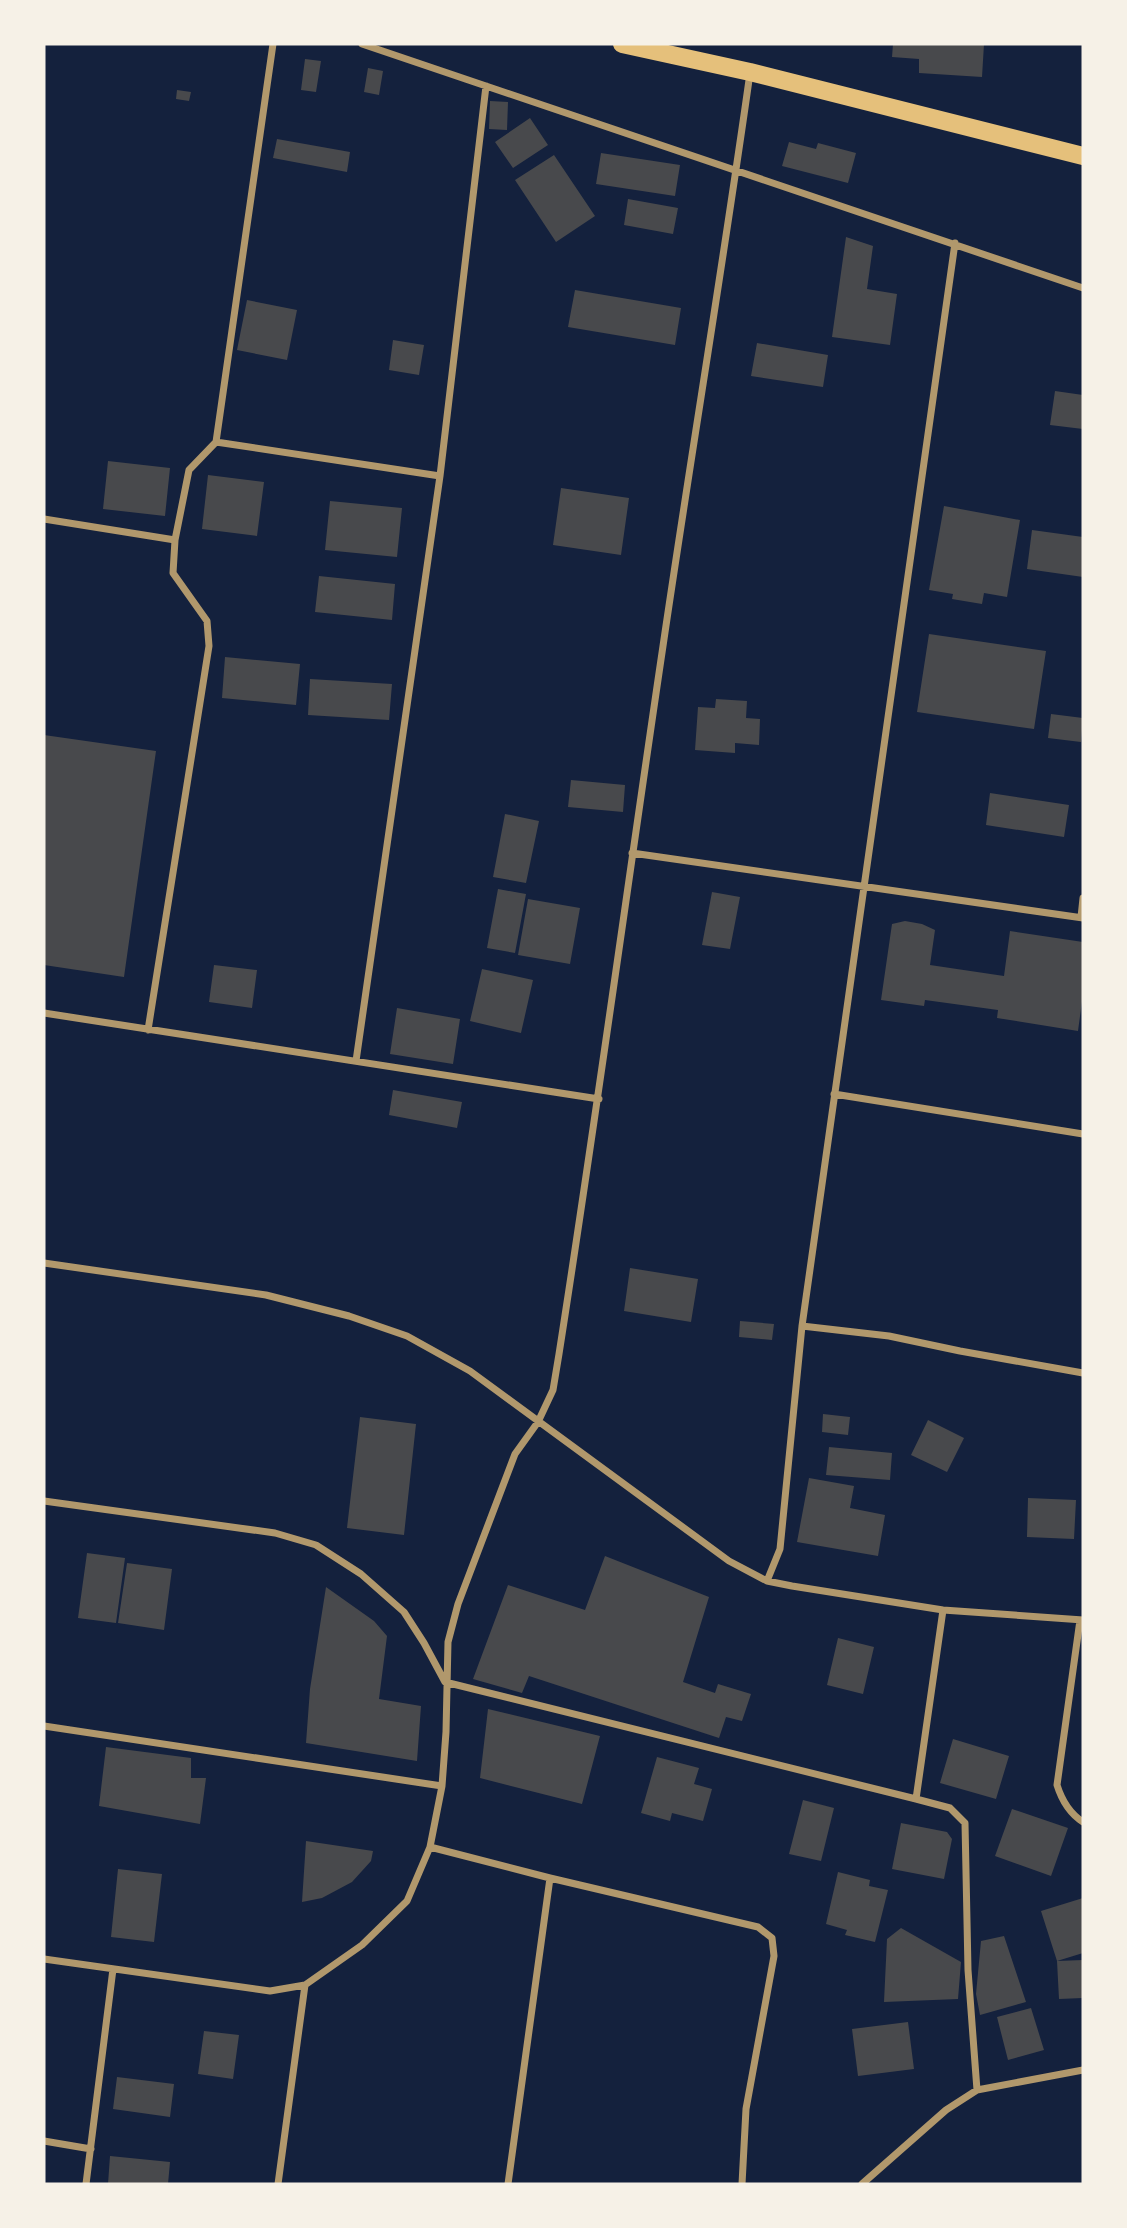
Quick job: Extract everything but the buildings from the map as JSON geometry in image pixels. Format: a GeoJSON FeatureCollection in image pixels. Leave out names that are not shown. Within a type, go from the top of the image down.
{"type":"FeatureCollection","features":[{"type":"Feature","properties":{"kind":"main road"},"geometry":{"type":"LineString","coordinates":[[622,44],[750,72],[1083,156]]}},
{"type":"Feature","properties":{"kind":"street"},"geometry":{"type":"LineString","coordinates":[[148,1030],[209,646],[207,621],[173,573],[175,540],[189,470],[216,442],[273,44]]}},
{"type":"Feature","properties":{"kind":"street"},"geometry":{"type":"LineString","coordinates":[[362,44],[1083,288]]}},
{"type":"Feature","properties":{"kind":"street"},"geometry":{"type":"LineString","coordinates":[[44,1959],[270,1991],[305,1985],[362,1945],[407,1901],[430,1847],[442,1786],[448,1642],[458,1604],[515,1454],[538,1422],[553,1390],[750,72]]}},
{"type":"Feature","properties":{"kind":"street"},"geometry":{"type":"LineString","coordinates":[[356,1061],[440,476],[486,86]]}},
{"type":"Feature","properties":{"kind":"street"},"geometry":{"type":"LineString","coordinates":[[767,1581],[780,1549],[802,1326],[955,243]]}},
{"type":"Feature","properties":{"kind":"street"},"geometry":{"type":"LineString","coordinates":[[216,442],[440,476]]}},
{"type":"Feature","properties":{"kind":"street"},"geometry":{"type":"LineString","coordinates":[[44,519],[175,540]]}},
{"type":"Feature","properties":{"kind":"street"},"geometry":{"type":"LineString","coordinates":[[632,853],[1082,918],[1083,898]]}},
{"type":"Feature","properties":{"kind":"street"},"geometry":{"type":"LineString","coordinates":[[44,1013],[598,1100]]}},
{"type":"Feature","properties":{"kind":"street"},"geometry":{"type":"LineString","coordinates":[[834,1094],[1083,1134]]}},
{"type":"Feature","properties":{"kind":"street"},"geometry":{"type":"LineString","coordinates":[[44,1263],[266,1295],[349,1316],[407,1336],[470,1371],[729,1561],[767,1581],[943,1611],[1082,1620],[1056,1785],[1063,1802],[1076,1818],[1083,1822]]}},
{"type":"Feature","properties":{"kind":"street"},"geometry":{"type":"LineString","coordinates":[[802,1326],[889,1336],[960,1352],[1083,1373]]}},
{"type":"Feature","properties":{"kind":"street"},"geometry":{"type":"LineString","coordinates":[[44,1501],[275,1533],[316,1545],[361,1574],[404,1612],[445,1682],[950,1808],[965,1823],[968,1970],[977,2090]]}},
{"type":"Feature","properties":{"kind":"street"},"geometry":{"type":"LineString","coordinates":[[916,1800],[943,1611]]}},
{"type":"Feature","properties":{"kind":"street"},"geometry":{"type":"LineString","coordinates":[[44,1726],[442,1786]]}},
{"type":"Feature","properties":{"kind":"street"},"geometry":{"type":"LineString","coordinates":[[430,1847],[758,1927],[772,1938],[774,1956],[746,2109],[742,2184]]}},
{"type":"Feature","properties":{"kind":"street"},"geometry":{"type":"LineString","coordinates":[[508,2184],[550,1878]]}},
{"type":"Feature","properties":{"kind":"street"},"geometry":{"type":"LineString","coordinates":[[86,2184],[113,1969]]}},
{"type":"Feature","properties":{"kind":"street"},"geometry":{"type":"LineString","coordinates":[[278,2184],[305,1985]]}},
{"type":"Feature","properties":{"kind":"street"},"geometry":{"type":"LineString","coordinates":[[862,2184],[946,2110],[977,2090],[1017,2080],[1083,2070]]}},
{"type":"Feature","properties":{"kind":"street"},"geometry":{"type":"LineString","coordinates":[[44,2141],[91,2149]]}}]}
